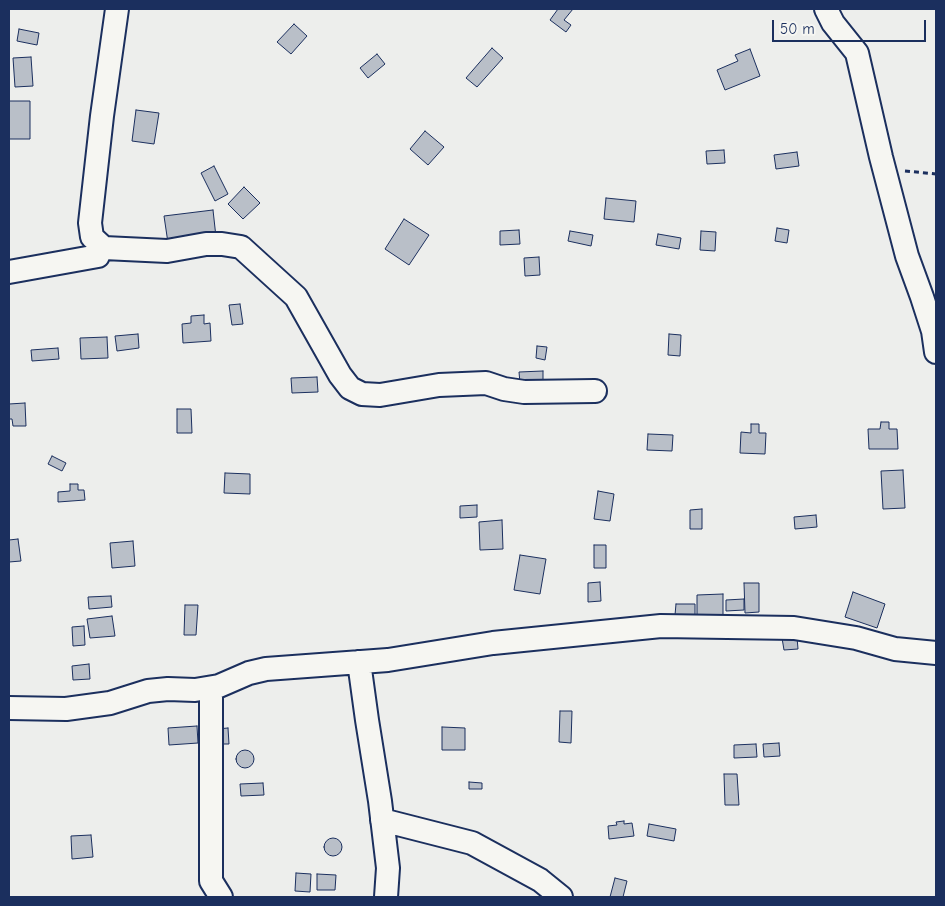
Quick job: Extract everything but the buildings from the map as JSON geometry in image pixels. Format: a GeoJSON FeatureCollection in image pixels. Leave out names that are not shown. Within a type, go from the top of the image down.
{"type":"FeatureCollection","features":[{"type":"Feature","properties":{"kind":"street"},"geometry":{"type":"LineString","coordinates":[[117,9],[90,223],[92,237],[104,248],[167,252],[206,244],[240,247],[296,297],[340,375],[350,388],[362,394],[380,395],[439,385],[486,383],[504,389],[524,392],[595,391]]}},
{"type":"Feature","properties":{"kind":"street"},"geometry":{"type":"LineString","coordinates":[[826,9],[833,24],[857,53],[880,157],[907,256],[933,331],[936,352]]}},
{"type":"Feature","properties":{"kind":"street"},"geometry":{"type":"LineString","coordinates":[[9,272],[98,256]]}},
{"type":"Feature","properties":{"kind":"street"},"geometry":{"type":"LineString","coordinates":[[9,708],[75,708],[110,703],[148,691],[168,689],[195,690],[219,686],[266,669],[388,660],[493,643],[660,626],[794,628],[856,638],[895,649],[936,653]]}},
{"type":"Feature","properties":{"kind":"street"},"geometry":{"type":"LineString","coordinates":[[359,662],[388,868],[386,897]]}},
{"type":"Feature","properties":{"kind":"street"},"geometry":{"type":"LineString","coordinates":[[211,697],[211,881],[221,897]]}},
{"type":"Feature","properties":{"kind":"street"},"geometry":{"type":"LineString","coordinates":[[382,820],[472,843],[540,880],[562,897]]}},
{"type":"Feature","properties":{"kind":"path"},"geometry":{"type":"LineString","coordinates":[[884,170],[936,174]]}}]}
